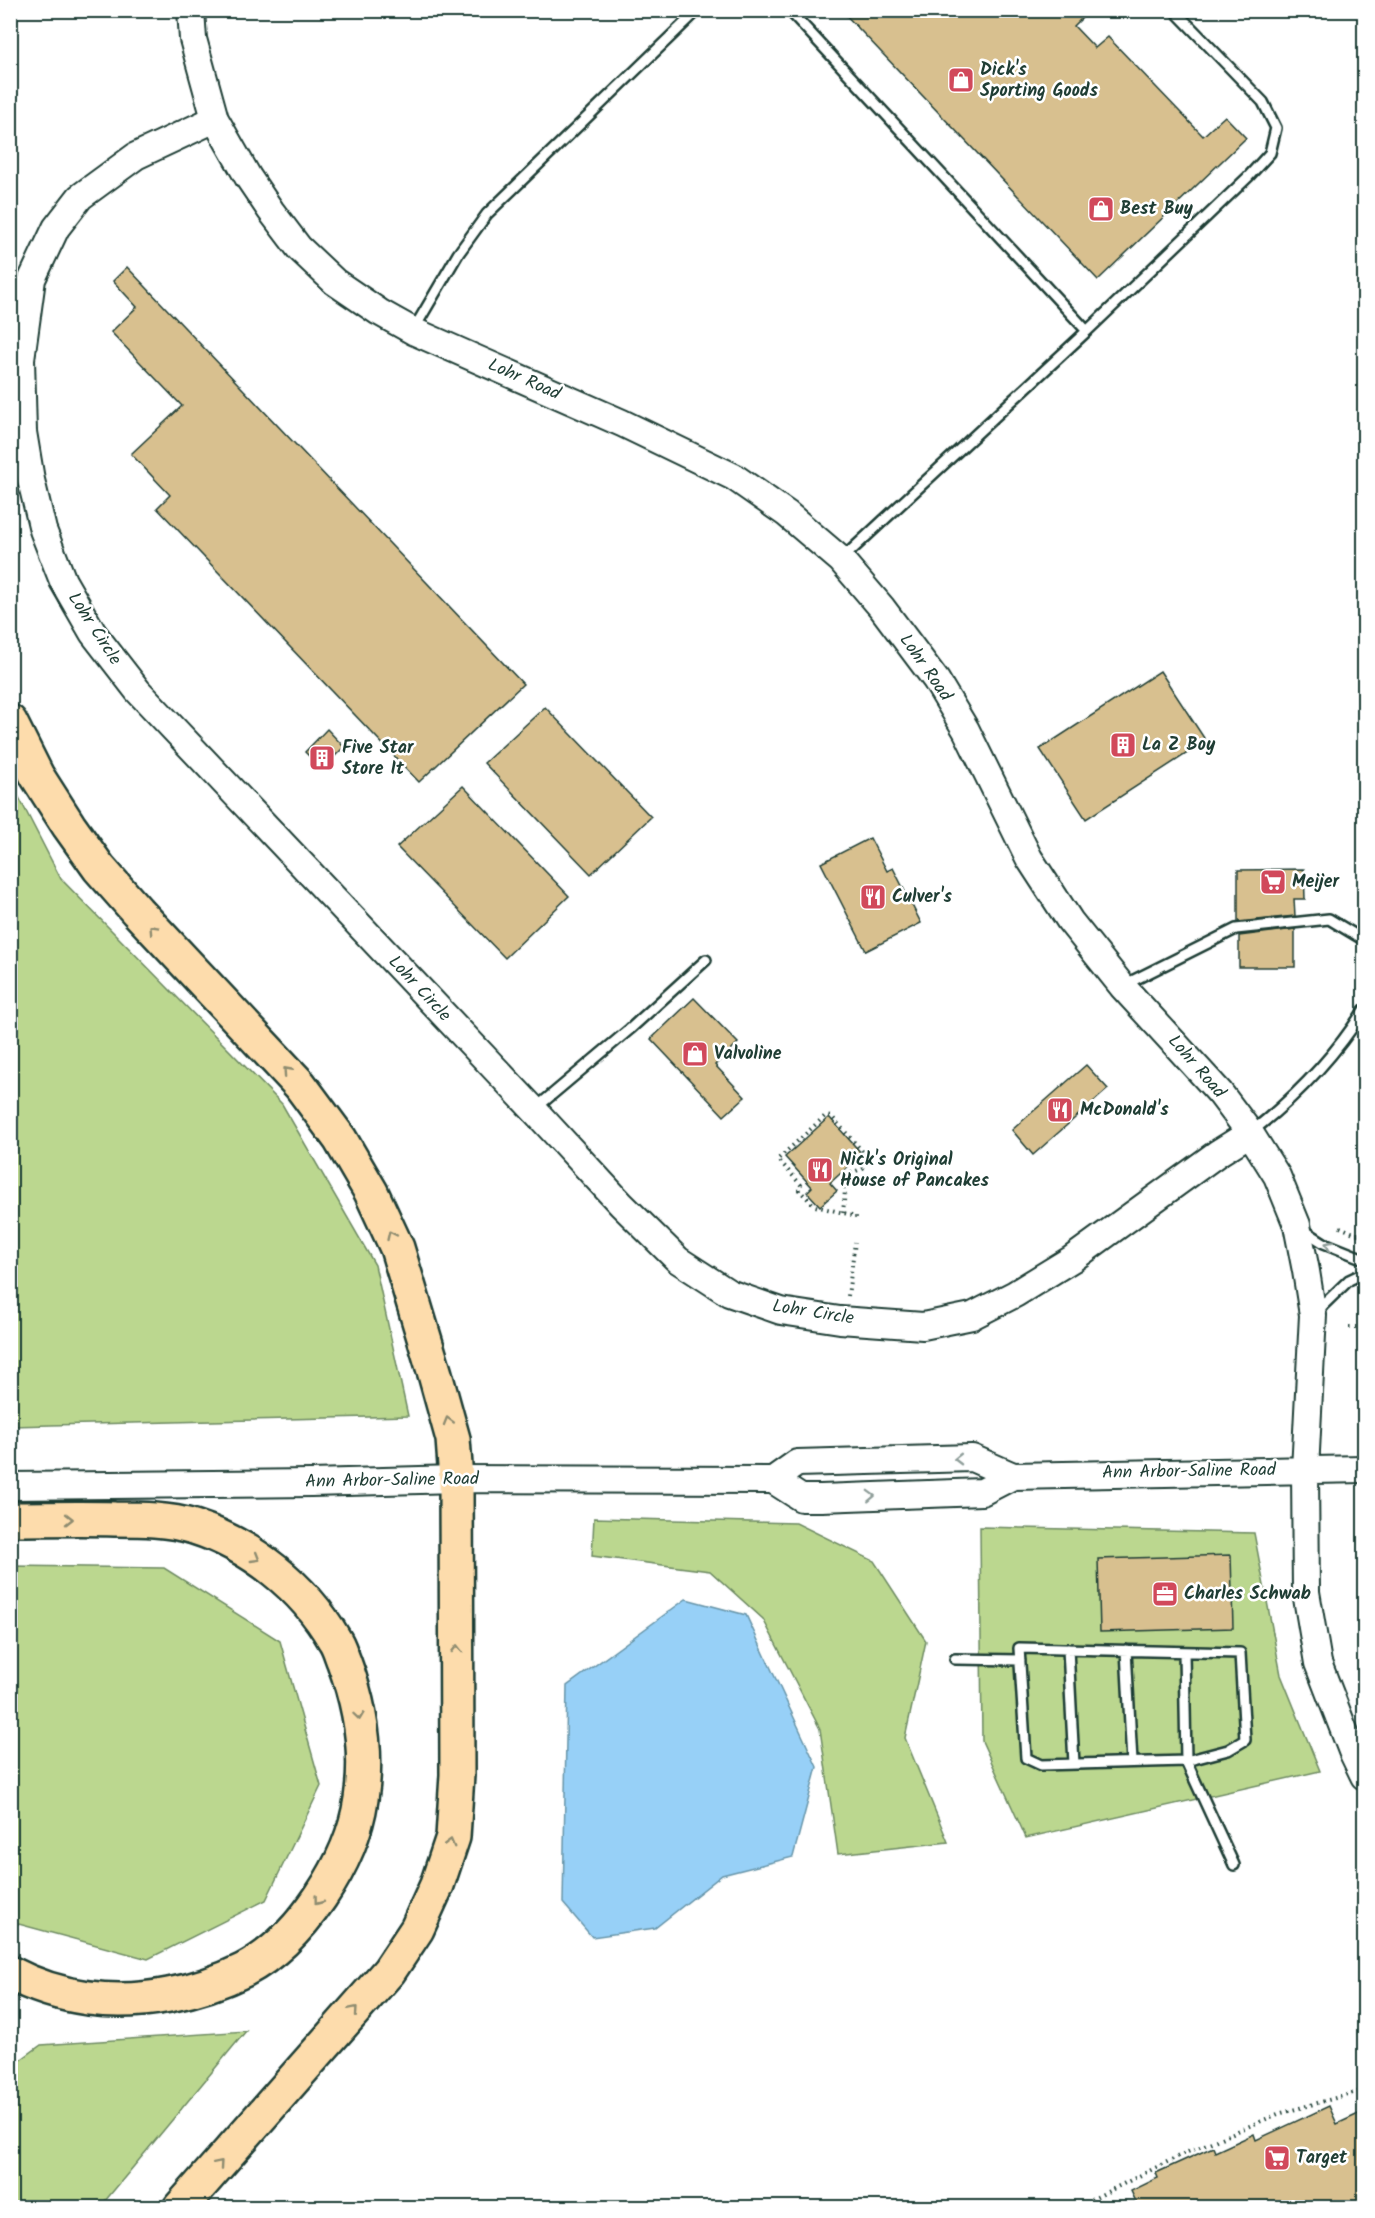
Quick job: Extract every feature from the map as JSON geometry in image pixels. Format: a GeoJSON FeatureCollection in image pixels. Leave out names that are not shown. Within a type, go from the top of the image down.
{"type":"FeatureCollection","features":[{"type":"Feature","properties":{"kind":"highway"},"geometry":{"type":"LineString","coordinates":[[10,722],[38,776],[99,868],[300,1085],[340,1139],[371,1192],[397,1248],[453,1439],[456,1479],[458,1775],[453,1837],[437,1885],[417,1929],[389,1971],[180,2208]]}},
{"type":"Feature","properties":{"kind":"highway"},"geometry":{"type":"LineString","coordinates":[[10,1519],[153,1520],[193,1527],[236,1546],[271,1567],[309,1604],[335,1641],[355,1694],[364,1752],[361,1800],[345,1854],[321,1898],[282,1943],[246,1969],[199,1989],[120,2001],[72,1996],[32,1984],[10,1973]]}},
{"type":"Feature","properties":{"kind":"street","name":"Lohr Road"},"geometry":{"type":"LineString","coordinates":[[191,10],[194,39],[215,119],[248,177],[298,248],[335,282],[379,312],[413,331],[622,423],[734,477],[787,514],[842,560],[882,608],[936,680],[966,730],[1029,858],[1070,921],[1122,986],[1220,1093],[1250,1133],[1278,1176],[1296,1225],[1313,1315],[1305,1470],[1306,1592],[1318,1663],[1358,1752],[1365,1776]]}},
{"type":"Feature","properties":{"kind":"street","name":"Lohr Circle"},"geometry":{"type":"LineString","coordinates":[[215,119],[136,156],[80,196],[56,228],[32,279],[21,359],[23,432],[43,530],[63,581],[93,633],[138,691],[621,1204],[678,1260],[729,1293],[781,1311],[840,1320],[923,1326],[972,1316],[1015,1294],[1072,1259],[1218,1153],[1250,1133]]}},
{"type":"Feature","properties":{"kind":"street","name":"Ann Arbor-Saline Road"},"geometry":{"type":"LineString","coordinates":[[773,1480],[796,1463],[972,1458],[1013,1476],[1365,1469]]}},
{"type":"Feature","properties":{"kind":"street","name":"Ann Arbor-Saline Road"},"geometry":{"type":"LineString","coordinates":[[10,1486],[456,1479],[773,1480],[801,1498],[820,1498],[982,1492],[1013,1476]]}},
{"type":"Feature","properties":{"kind":"lane"},"geometry":{"type":"LineString","coordinates":[[413,331],[458,254],[487,214],[698,10]]}},
{"type":"Feature","properties":{"kind":"lane"},"geometry":{"type":"LineString","coordinates":[[789,10],[1087,331]]}},
{"type":"Feature","properties":{"kind":"lane"},"geometry":{"type":"LineString","coordinates":[[842,560],[1087,331],[1248,177],[1270,153],[1276,128],[1263,102],[1174,10]]}},
{"type":"Feature","properties":{"kind":"lane"},"geometry":{"type":"LineString","coordinates":[[1122,986],[1236,929],[1329,919],[1365,940]]}},
{"type":"Feature","properties":{"kind":"lane"},"geometry":{"type":"LineString","coordinates":[[534,1110],[630,1029],[706,960]]}},
{"type":"Feature","properties":{"kind":"lane"},"geometry":{"type":"LineString","coordinates":[[1250,1133],[1296,1094],[1344,1042],[1365,1010]]}},
{"type":"Feature","properties":{"kind":"lane"},"geometry":{"type":"LineString","coordinates":[[1296,1225],[1324,1243],[1365,1259]]}},
{"type":"Feature","properties":{"kind":"lane"},"geometry":{"type":"LineString","coordinates":[[1313,1315],[1349,1280],[1365,1273]]}},
{"type":"Feature","properties":{"kind":"lane"},"geometry":{"type":"LineString","coordinates":[[1019,1648],[1068,1649],[1240,1653],[1245,1740],[1228,1750],[1186,1761],[1041,1765],[1026,1758],[1019,1648]]}},
{"type":"Feature","properties":{"kind":"lane"},"geometry":{"type":"LineString","coordinates":[[1068,1649],[1074,1764]]}},
{"type":"Feature","properties":{"kind":"lane"},"geometry":{"type":"LineString","coordinates":[[1126,1650],[1132,1762]]}},
{"type":"Feature","properties":{"kind":"lane"},"geometry":{"type":"LineString","coordinates":[[1184,1652],[1186,1761],[1234,1865]]}},
{"type":"Feature","properties":{"kind":"lane"},"geometry":{"type":"LineString","coordinates":[[955,1659],[1020,1660]]}},
{"type":"Feature","properties":{"kind":"path"},"geometry":{"type":"LineString","coordinates":[[843,1213],[846,1179],[849,1174],[863,1168],[863,1152],[832,1117],[825,1116],[778,1159],[801,1185],[799,1190],[815,1206],[843,1213],[856,1216],[856,1220]]}},
{"type":"Feature","properties":{"kind":"path"},"geometry":{"type":"LineString","coordinates":[[1340,1227],[1356,1234],[1365,1234]]}},
{"type":"Feature","properties":{"kind":"path"},"geometry":{"type":"LineString","coordinates":[[848,1296],[855,1242]]}},
{"type":"Feature","properties":{"kind":"path"},"geometry":{"type":"LineString","coordinates":[[1349,1327],[1365,1327]]}},
{"type":"Feature","properties":{"kind":"path"},"geometry":{"type":"LineString","coordinates":[[1075,2208],[1183,2154],[1278,2114],[1365,2090]]}},
{"type":"Feature","properties":{"kind":"green space"},"geometry":{"type":"Polygon","coordinates":[[[10,780],[61,879],[282,1104],[375,1265],[408,1416],[11,1426],[10,780]]]}},
{"type":"Feature","properties":{"kind":"green space"},"geometry":{"type":"Polygon","coordinates":[[[594,1518],[796,1523],[874,1561],[926,1641],[905,1738],[948,1842],[838,1854],[820,1729],[763,1619],[710,1571],[592,1556],[594,1518]]]}},
{"type":"Feature","properties":{"kind":"green space"},"geometry":{"type":"Polygon","coordinates":[[[980,1527],[1254,1533],[1281,1675],[1320,1771],[1026,1838],[982,1741],[980,1527]]]}},
{"type":"Feature","properties":{"kind":"green space"},"geometry":{"type":"Polygon","coordinates":[[[10,1566],[164,1568],[280,1641],[321,1786],[266,1900],[148,1959],[11,1922],[10,1566]]]}},
{"type":"Feature","properties":{"kind":"green space"},"geometry":{"type":"Polygon","coordinates":[[[246,2031],[100,2207],[11,2207],[11,2067],[41,2045],[246,2031]]]}},
{"type":"Feature","properties":{"kind":"water"},"geometry":{"type":"Polygon","coordinates":[[[686,1599],[746,1615],[817,1767],[793,1857],[722,1875],[655,1928],[592,1937],[563,1903],[567,1686],[686,1599]]]}},
{"type":"Feature","properties":{"kind":"building","name":"Best Buy"},"geometry":{"type":"Polygon","coordinates":[[[841,10],[1090,10],[1074,26],[1095,48],[1108,37],[1203,136],[1225,116],[1246,138],[1098,280],[841,10]]]}},
{"type":"Feature","properties":{"kind":"building"},"geometry":{"type":"Polygon","coordinates":[[[127,267],[523,684],[419,782],[157,508],[170,495],[131,454],[182,406],[111,332],[137,307],[113,281],[127,267]]]}},
{"type":"Feature","properties":{"kind":"building","name":"La Z Boy"},"geometry":{"type":"Polygon","coordinates":[[[1160,671],[1206,741],[1086,819],[1040,749],[1160,671]]]}},
{"type":"Feature","properties":{"kind":"building"},"geometry":{"type":"Polygon","coordinates":[[[545,707],[651,817],[591,874],[484,763],[545,707]]]}},
{"type":"Feature","properties":{"kind":"building","name":"Five Star Store It"},"geometry":{"type":"Polygon","coordinates":[[[327,729],[344,747],[322,769],[305,752],[327,729]]]}},
{"type":"Feature","properties":{"kind":"building"},"geometry":{"type":"Polygon","coordinates":[[[463,786],[569,896],[505,958],[397,847],[463,786]]]}},
{"type":"Feature","properties":{"kind":"building","name":"Culver's"},"geometry":{"type":"Polygon","coordinates":[[[870,838],[887,871],[893,868],[921,923],[866,951],[821,863],[870,838]]]}},
{"type":"Feature","properties":{"kind":"building"},"geometry":{"type":"Polygon","coordinates":[[[1304,869],[1305,899],[1294,899],[1295,916],[1238,922],[1238,870],[1304,869]]]}},
{"type":"Feature","properties":{"kind":"building"},"geometry":{"type":"Polygon","coordinates":[[[1295,929],[1295,967],[1239,967],[1239,936],[1295,929]]]}},
{"type":"Feature","properties":{"kind":"building","name":"Valvoline"},"geometry":{"type":"Polygon","coordinates":[[[694,998],[738,1043],[715,1065],[745,1097],[724,1116],[651,1039],[694,998]]]}},
{"type":"Feature","properties":{"kind":"building","name":"McDonald's"},"geometry":{"type":"Polygon","coordinates":[[[1086,1065],[1108,1089],[1033,1155],[1012,1130],[1086,1065]]]}},
{"type":"Feature","properties":{"kind":"building","name":"Nick's Original House of Pancakes"},"geometry":{"type":"Polygon","coordinates":[[[829,1117],[862,1154],[830,1183],[837,1191],[820,1206],[807,1192],[812,1187],[785,1157],[829,1117]]]}},
{"type":"Feature","properties":{"kind":"building","name":"Charles Schwab"},"geometry":{"type":"Polygon","coordinates":[[[1231,1555],[1233,1628],[1100,1632],[1098,1559],[1231,1555]]]}},
{"type":"Feature","properties":{"kind":"building","name":"Target"},"geometry":{"type":"Polygon","coordinates":[[[1329,2106],[1337,2124],[1365,2111],[1365,2208],[1139,2208],[1131,2191],[1158,2178],[1156,2173],[1213,2147],[1215,2152],[1254,2134],[1256,2140],[1329,2106]]]}},
{"type":"Feature","properties":{"kind":"place","name":"Dick's Sporting Goods"},"geometry":{"type":"Point","coordinates":[961,80]}},
{"type":"Feature","properties":{"kind":"place","name":"Best Buy"},"geometry":{"type":"Point","coordinates":[1101,209]}},
{"type":"Feature","properties":{"kind":"place","name":"La Z Boy"},"geometry":{"type":"Point","coordinates":[1123,745]}},
{"type":"Feature","properties":{"kind":"place","name":"Five Star Store It"},"geometry":{"type":"Point","coordinates":[322,758]}},
{"type":"Feature","properties":{"kind":"place","name":"Meijer"},"geometry":{"type":"Point","coordinates":[1273,882]}},
{"type":"Feature","properties":{"kind":"place","name":"Culver's"},"geometry":{"type":"Point","coordinates":[873,897]}},
{"type":"Feature","properties":{"kind":"place","name":"Valvoline"},"geometry":{"type":"Point","coordinates":[695,1054]}},
{"type":"Feature","properties":{"kind":"place","name":"McDonald's"},"geometry":{"type":"Point","coordinates":[1060,1110]}},
{"type":"Feature","properties":{"kind":"place","name":"Nick's Original House of Pancakes"},"geometry":{"type":"Point","coordinates":[820,1170]}},
{"type":"Feature","properties":{"kind":"place","name":"Charles Schwab"},"geometry":{"type":"Point","coordinates":[1165,1594]}},
{"type":"Feature","properties":{"kind":"place","name":"Target"},"geometry":{"type":"Point","coordinates":[1277,2158]}}]}
